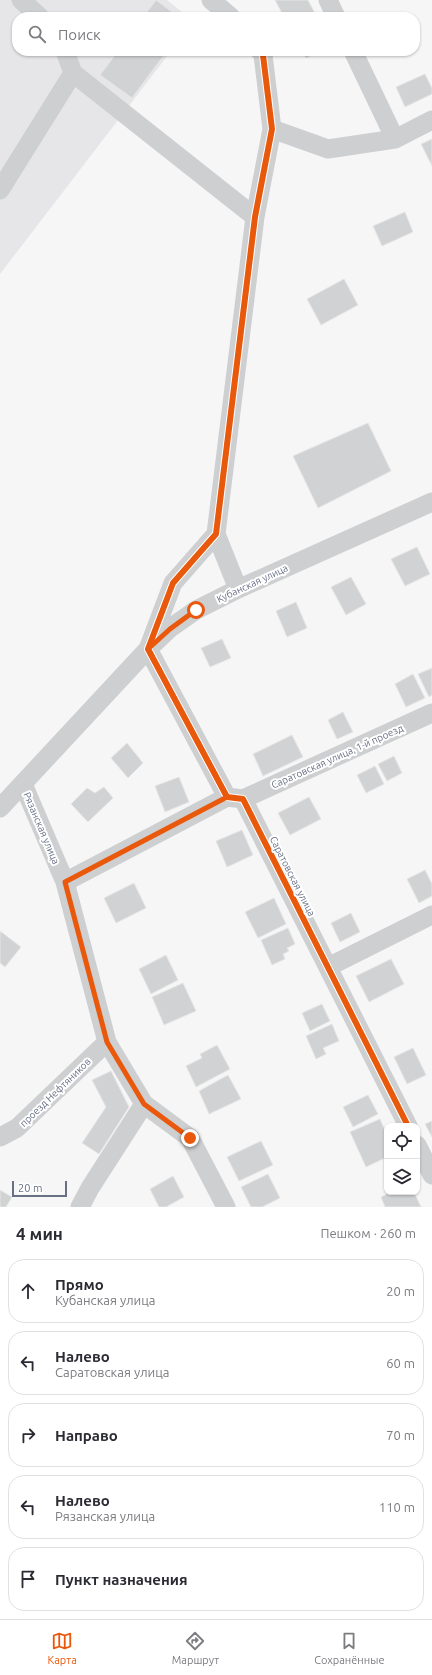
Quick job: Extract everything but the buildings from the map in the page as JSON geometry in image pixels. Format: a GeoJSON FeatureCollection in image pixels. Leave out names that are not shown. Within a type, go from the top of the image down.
{"type":"FeatureCollection","features":[{"type":"Feature","properties":{"kind":"street"},"geometry":{"type":"LineString","coordinates":[[21,0],[34,12]]}},
{"type":"Feature","properties":{"kind":"street"},"geometry":{"type":"LineString","coordinates":[[211,0],[225,12]]}},
{"type":"Feature","properties":{"kind":"street"},"geometry":{"type":"LineString","coordinates":[[328,0],[334,12]]}},
{"type":"Feature","properties":{"kind":"street"},"geometry":{"type":"LineString","coordinates":[[67,56],[73,73],[255,217]]}},
{"type":"Feature","properties":{"kind":"street"},"geometry":{"type":"LineString","coordinates":[[238,589],[216,534],[255,217],[272,129],[263,56]]}},
{"type":"Feature","properties":{"kind":"street"},"geometry":{"type":"LineString","coordinates":[[355,56],[395,139]]}},
{"type":"Feature","properties":{"kind":"street"},"geometry":{"type":"LineString","coordinates":[[0,190],[73,73]]}},
{"type":"Feature","properties":{"kind":"street"},"geometry":{"type":"LineString","coordinates":[[272,129],[328,149],[395,139],[432,120]]}},
{"type":"Feature","properties":{"kind":"street","name":"Кубанская улица"},"geometry":{"type":"LineString","coordinates":[[0,808],[148,649],[170,629],[196,610],[238,589],[432,502]]}},
{"type":"Feature","properties":{"kind":"street"},"geometry":{"type":"LineString","coordinates":[[148,649],[173,582],[216,534]]}},
{"type":"Feature","properties":{"kind":"street","name":"Саратовская улица"},"geometry":{"type":"LineString","coordinates":[[148,649],[235,798],[328,967],[406,1123]]}},
{"type":"Feature","properties":{"kind":"street","name":"Саратовская улица, 1-й проезд"},"geometry":{"type":"LineString","coordinates":[[65,882],[235,798],[432,713]]}},
{"type":"Feature","properties":{"kind":"street","name":"Рязанская улица"},"geometry":{"type":"LineString","coordinates":[[23,784],[65,882],[107,1042],[144,1104],[190,1138],[226,1207]]}},
{"type":"Feature","properties":{"kind":"street"},"geometry":{"type":"LineString","coordinates":[[328,967],[432,915]]}},
{"type":"Feature","properties":{"kind":"street","name":"проезд Нефтяников"},"geometry":{"type":"LineString","coordinates":[[0,1137],[18,1128],[107,1042]]}},
{"type":"Feature","properties":{"kind":"street"},"geometry":{"type":"LineString","coordinates":[[80,1207],[90,1188],[144,1104]]}},
{"type":"Feature","properties":{"kind":"street"},"geometry":{"type":"LineString","coordinates":[[420,1151],[432,1175]]}},
{"type":"Feature","properties":{"kind":"shaded area"},"geometry":{"type":"Polygon","coordinates":[[[0,0],[167,0],[182,12],[12,12],[12,56],[167,56],[0,274],[0,0]]]}},
{"type":"Feature","properties":{"kind":"cycle path"},"geometry":{"type":"LineString","coordinates":[[263,56],[272,129],[255,217],[216,534],[173,583],[148,649],[227,797],[243,799],[406,1123]]}},
{"type":"Feature","properties":{"kind":"route"},"geometry":{"type":"LineString","coordinates":[[190,1138],[144,1104],[107,1042],[65,882],[227,797],[148,649],[170,629],[196,610]]}}]}
